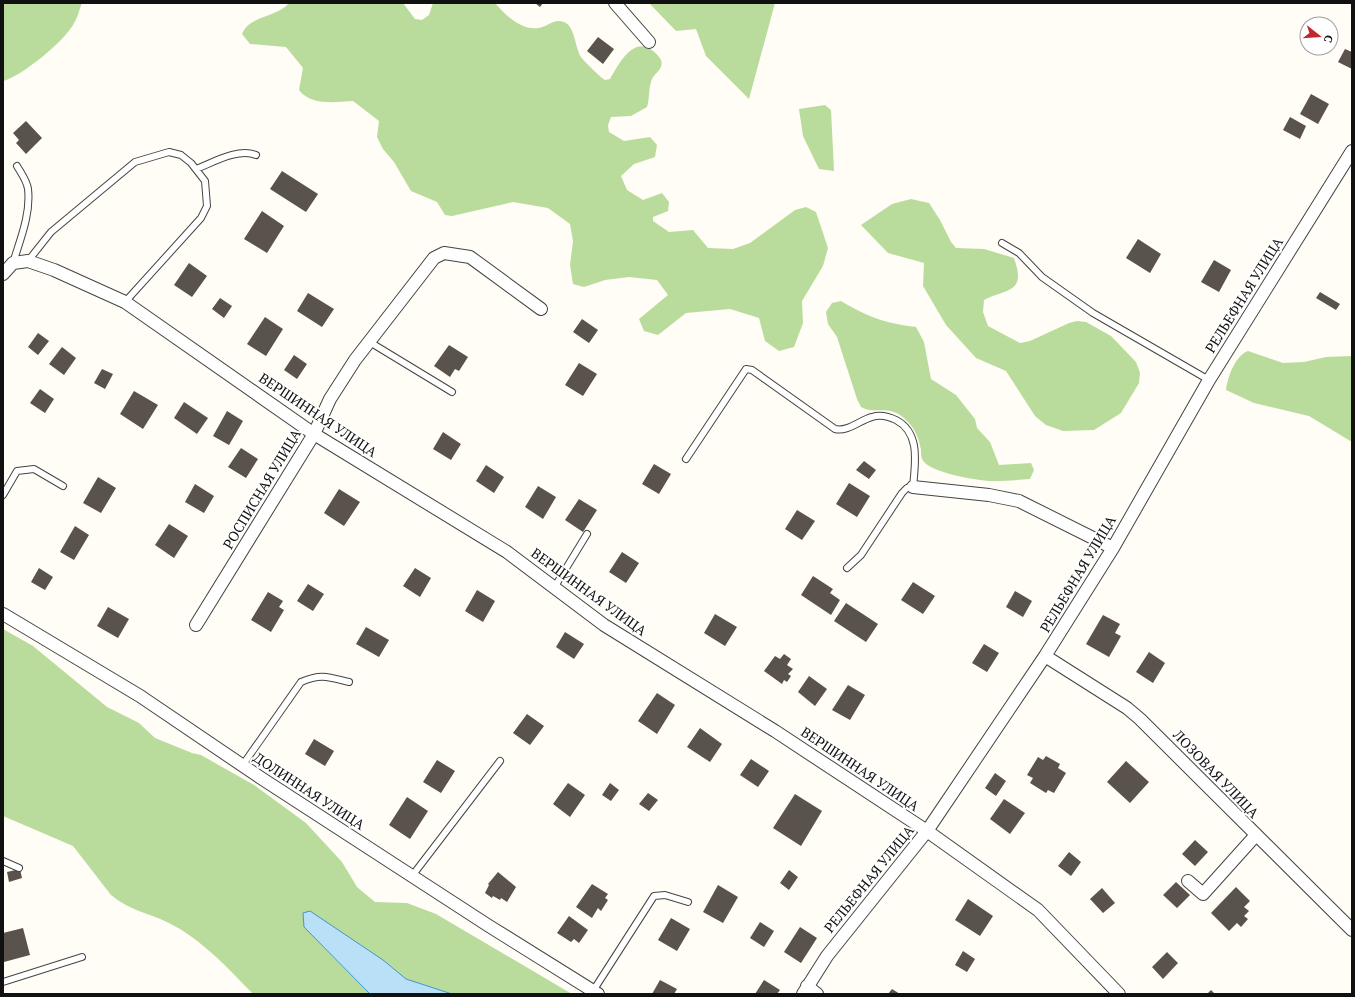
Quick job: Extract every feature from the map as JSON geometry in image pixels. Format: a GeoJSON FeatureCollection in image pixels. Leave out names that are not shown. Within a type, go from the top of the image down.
{"type":"FeatureCollection","features":[{"type":"Feature","properties":{"kind":"street"},"geometry":{"type":"LineString","coordinates":[[614,3],[649,42]]}},
{"type":"Feature","properties":{"kind":"street","name":"РЕЛЬЕФНАЯ УЛИЦА"},"geometry":{"type":"LineString","coordinates":[[805,990],[827,956],[927,832],[1045,656],[1113,548],[1209,380],[1352,151]]}},
{"type":"Feature","properties":{"kind":"street","name":"РОСПИСНАЯ УЛИЦА"},"geometry":{"type":"LineString","coordinates":[[196,625],[314,434],[330,399],[368,341],[434,258],[444,253],[470,257],[541,309]]}},
{"type":"Feature","properties":{"kind":"street"},"geometry":{"type":"LineString","coordinates":[[3,274],[13,263],[28,260]]}},
{"type":"Feature","properties":{"kind":"street","name":"ВЕРШИННАЯ УЛИЦА"},"geometry":{"type":"LineString","coordinates":[[28,260],[84,282],[125,302],[314,434],[507,552],[604,625],[775,731],[927,832],[1038,910],[1119,994]]}},
{"type":"Feature","properties":{"kind":"street"},"geometry":{"type":"LineString","coordinates":[[913,487],[989,495],[1019,501],[1113,548]]}},
{"type":"Feature","properties":{"kind":"street","name":"ДОЛИННАЯ УЛИЦА"},"geometry":{"type":"LineString","coordinates":[[3,614],[140,696],[242,766],[412,876],[596,992]]}},
{"type":"Feature","properties":{"kind":"street","name":"ЛОЗОВАЯ УЛИЦА"},"geometry":{"type":"LineString","coordinates":[[1045,656],[1127,708],[1140,719],[1196,772],[1256,835],[1352,930]]}},
{"type":"Feature","properties":{"kind":"street"},"geometry":{"type":"LineString","coordinates":[[1188,881],[1203,894],[1256,835]]}},
{"type":"Feature","properties":{"kind":"street"},"geometry":{"type":"LineString","coordinates":[[805,990],[817,994]]}},
{"type":"Feature","properties":{"kind":"lane"},"geometry":{"type":"LineString","coordinates":[[28,260],[51,232],[135,162],[169,152],[181,155],[192,163],[205,181],[207,206],[201,218],[125,302]]}},
{"type":"Feature","properties":{"kind":"lane"},"geometry":{"type":"LineString","coordinates":[[196,169],[241,153],[249,152],[256,155]]}},
{"type":"Feature","properties":{"kind":"lane"},"geometry":{"type":"LineString","coordinates":[[13,263],[26,220],[28,201],[28,188],[17,166]]}},
{"type":"Feature","properties":{"kind":"lane"},"geometry":{"type":"LineString","coordinates":[[1002,244],[1018,253],[1042,277],[1093,313],[1209,380]]}},
{"type":"Feature","properties":{"kind":"lane"},"geometry":{"type":"LineString","coordinates":[[368,341],[452,392]]}},
{"type":"Feature","properties":{"kind":"lane"},"geometry":{"type":"LineString","coordinates":[[686,459],[743,372],[749,369],[835,429],[845,429],[863,420],[880,415],[890,416],[898,421],[910,434],[915,449],[913,487],[907,488],[902,494],[861,555],[847,568]]}},
{"type":"Feature","properties":{"kind":"lane"},"geometry":{"type":"LineString","coordinates":[[3,495],[17,471],[34,469],[63,486]]}},
{"type":"Feature","properties":{"kind":"lane"},"geometry":{"type":"LineString","coordinates":[[554,588],[587,534]]}},
{"type":"Feature","properties":{"kind":"lane"},"geometry":{"type":"LineString","coordinates":[[242,766],[301,682],[314,676],[328,677],[349,682]]}},
{"type":"Feature","properties":{"kind":"lane"},"geometry":{"type":"LineString","coordinates":[[412,876],[500,761]]}},
{"type":"Feature","properties":{"kind":"lane"},"geometry":{"type":"LineString","coordinates":[[3,861],[20,868]]}},
{"type":"Feature","properties":{"kind":"lane"},"geometry":{"type":"LineString","coordinates":[[596,992],[654,896],[665,895],[688,902]]}},
{"type":"Feature","properties":{"kind":"lane"},"geometry":{"type":"LineString","coordinates":[[3,982],[82,957]]}},
{"type":"Feature","properties":{"kind":"green space"},"geometry":{"type":"Polygon","coordinates":[[[3,3],[82,3],[75,21],[62,39],[53,48],[21,73],[3,81],[3,3]]]}},
{"type":"Feature","properties":{"kind":"green space"},"geometry":{"type":"Polygon","coordinates":[[[289,3],[403,3],[415,19],[422,20],[429,15],[433,3],[495,3],[508,17],[526,27],[538,28],[557,21],[568,24],[573,32],[581,57],[605,80],[610,79],[621,61],[631,50],[643,46],[655,52],[662,63],[652,79],[647,107],[631,116],[611,117],[608,125],[609,132],[624,141],[650,137],[657,145],[655,157],[634,164],[621,176],[627,190],[643,200],[662,193],[669,202],[668,211],[653,217],[653,221],[669,232],[693,230],[708,248],[733,249],[750,243],[795,210],[806,207],[816,212],[828,248],[823,266],[802,301],[803,323],[794,347],[779,351],[765,341],[759,318],[730,309],[686,313],[658,335],[644,331],[639,319],[668,295],[657,280],[629,277],[605,280],[584,287],[573,284],[570,265],[573,241],[570,224],[548,208],[513,202],[452,216],[445,215],[437,202],[411,191],[394,162],[383,149],[377,137],[379,121],[353,101],[324,102],[310,99],[299,90],[303,68],[286,47],[250,44],[242,34],[251,23],[278,12],[289,3]]]}},
{"type":"Feature","properties":{"kind":"green space"},"geometry":{"type":"Polygon","coordinates":[[[649,3],[775,3],[749,99],[706,56],[696,29],[676,31],[649,3]]]}},
{"type":"Feature","properties":{"kind":"green space"},"geometry":{"type":"Polygon","coordinates":[[[825,105],[831,110],[834,171],[819,169],[803,136],[799,109],[825,105]]]}},
{"type":"Feature","properties":{"kind":"green space"},"geometry":{"type":"Polygon","coordinates":[[[911,199],[929,203],[940,220],[951,242],[956,248],[984,249],[1014,258],[1018,278],[1016,284],[1007,291],[984,300],[983,312],[988,326],[1020,343],[1030,341],[1069,323],[1077,321],[1086,322],[1111,336],[1136,362],[1140,373],[1139,383],[1121,413],[1094,430],[1063,431],[1046,425],[1035,416],[1006,371],[976,358],[946,325],[923,286],[924,263],[888,253],[861,225],[892,204],[911,199]]]}},
{"type":"Feature","properties":{"kind":"green space"},"geometry":{"type":"Polygon","coordinates":[[[841,301],[877,318],[895,324],[916,327],[924,342],[931,379],[956,395],[975,419],[977,428],[990,442],[999,465],[1031,463],[1034,470],[1030,479],[986,481],[943,472],[926,464],[922,459],[917,437],[911,425],[904,418],[887,410],[871,410],[861,407],[837,337],[828,324],[826,312],[832,303],[841,301]]]}},
{"type":"Feature","properties":{"kind":"green space"},"geometry":{"type":"Polygon","coordinates":[[[1248,351],[1283,363],[1304,362],[1326,357],[1352,356],[1352,442],[1309,416],[1254,403],[1226,390],[1228,379],[1233,367],[1239,357],[1248,351]]]}},
{"type":"Feature","properties":{"kind":"green space"},"geometry":{"type":"Polygon","coordinates":[[[3,629],[33,646],[107,707],[139,723],[155,738],[192,753],[201,755],[254,785],[306,823],[342,862],[357,887],[375,902],[407,903],[436,914],[572,994],[452,994],[406,979],[383,960],[304,927],[370,994],[253,994],[214,955],[192,937],[169,923],[124,904],[111,895],[73,846],[3,816],[3,629]]]}},
{"type":"Feature","properties":{"kind":"water"},"geometry":{"type":"Polygon","coordinates":[[[310,911],[383,960],[406,979],[452,994],[370,994],[304,927],[303,913],[310,911]]]}},
{"type":"Feature","properties":{"kind":"building"},"geometry":{"type":"Polygon","coordinates":[[[535,3],[543,3],[540,7],[535,3]]]}},
{"type":"Feature","properties":{"kind":"building"},"geometry":{"type":"Polygon","coordinates":[[[598,37],[614,49],[603,64],[587,51],[598,37]]]}},
{"type":"Feature","properties":{"kind":"building"},"geometry":{"type":"Polygon","coordinates":[[[1345,49],[1352,52],[1352,69],[1338,62],[1345,49]]]}},
{"type":"Feature","properties":{"kind":"building"},"geometry":{"type":"Polygon","coordinates":[[[1311,94],[1329,104],[1318,124],[1300,114],[1311,94]]]}},
{"type":"Feature","properties":{"kind":"building"},"geometry":{"type":"Polygon","coordinates":[[[1290,117],[1306,126],[1300,139],[1283,130],[1290,117]]]}},
{"type":"Feature","properties":{"kind":"building"},"geometry":{"type":"Polygon","coordinates":[[[26,121],[42,138],[26,154],[16,143],[19,140],[13,133],[26,121]]]}},
{"type":"Feature","properties":{"kind":"building"},"geometry":{"type":"Polygon","coordinates":[[[282,171],[318,194],[306,212],[270,189],[282,171]]]}},
{"type":"Feature","properties":{"kind":"building"},"geometry":{"type":"Polygon","coordinates":[[[262,211],[284,226],[267,253],[244,239],[262,211]]]}},
{"type":"Feature","properties":{"kind":"building"},"geometry":{"type":"Polygon","coordinates":[[[1138,239],[1161,254],[1150,273],[1126,258],[1138,239]]]}},
{"type":"Feature","properties":{"kind":"building"},"geometry":{"type":"Polygon","coordinates":[[[1214,260],[1231,270],[1219,292],[1201,282],[1214,260]]]}},
{"type":"Feature","properties":{"kind":"building"},"geometry":{"type":"Polygon","coordinates":[[[189,263],[207,276],[192,297],[174,285],[189,263]]]}},
{"type":"Feature","properties":{"kind":"building"},"geometry":{"type":"Polygon","coordinates":[[[1320,292],[1340,304],[1336,310],[1316,298],[1320,292]]]}},
{"type":"Feature","properties":{"kind":"building"},"geometry":{"type":"Polygon","coordinates":[[[308,293],[334,309],[322,327],[297,311],[308,293]]]}},
{"type":"Feature","properties":{"kind":"building"},"geometry":{"type":"Polygon","coordinates":[[[220,298],[232,306],[224,318],[212,309],[220,298]]]}},
{"type":"Feature","properties":{"kind":"building"},"geometry":{"type":"Polygon","coordinates":[[[265,317],[283,329],[266,356],[247,344],[265,317]]]}},
{"type":"Feature","properties":{"kind":"building"},"geometry":{"type":"Polygon","coordinates":[[[582,319],[598,330],[589,343],[573,332],[582,319]]]}},
{"type":"Feature","properties":{"kind":"building"},"geometry":{"type":"Polygon","coordinates":[[[38,333],[49,341],[38,355],[28,347],[38,333]]]}},
{"type":"Feature","properties":{"kind":"building"},"geometry":{"type":"Polygon","coordinates":[[[449,345],[468,357],[459,371],[455,369],[450,377],[434,366],[449,345]]]}},
{"type":"Feature","properties":{"kind":"building"},"geometry":{"type":"Polygon","coordinates":[[[62,347],[76,358],[64,375],[49,364],[62,347]]]}},
{"type":"Feature","properties":{"kind":"building"},"geometry":{"type":"Polygon","coordinates":[[[294,355],[307,364],[297,379],[284,370],[294,355]]]}},
{"type":"Feature","properties":{"kind":"building"},"geometry":{"type":"Polygon","coordinates":[[[579,363],[597,374],[583,396],[565,385],[579,363]]]}},
{"type":"Feature","properties":{"kind":"building"},"geometry":{"type":"Polygon","coordinates":[[[102,369],[113,374],[105,389],[94,383],[102,369]]]}},
{"type":"Feature","properties":{"kind":"building"},"geometry":{"type":"Polygon","coordinates":[[[40,389],[54,399],[45,413],[30,403],[40,389]]]}},
{"type":"Feature","properties":{"kind":"building"},"geometry":{"type":"Polygon","coordinates":[[[134,391],[158,405],[143,429],[120,414],[134,391]]]}},
{"type":"Feature","properties":{"kind":"building"},"geometry":{"type":"Polygon","coordinates":[[[184,402],[208,418],[197,434],[174,418],[184,402]]]}},
{"type":"Feature","properties":{"kind":"building"},"geometry":{"type":"Polygon","coordinates":[[[227,411],[243,421],[229,445],[213,436],[227,411]]]}},
{"type":"Feature","properties":{"kind":"building"},"geometry":{"type":"Polygon","coordinates":[[[443,432],[461,444],[451,460],[433,449],[443,432]]]}},
{"type":"Feature","properties":{"kind":"building"},"geometry":{"type":"Polygon","coordinates":[[[241,448],[258,459],[246,478],[228,467],[241,448]]]}},
{"type":"Feature","properties":{"kind":"building"},"geometry":{"type":"Polygon","coordinates":[[[864,461],[876,470],[869,479],[856,470],[864,461]]]}},
{"type":"Feature","properties":{"kind":"building"},"geometry":{"type":"Polygon","coordinates":[[[654,464],[671,474],[659,494],[642,484],[654,464]]]}},
{"type":"Feature","properties":{"kind":"building"},"geometry":{"type":"Polygon","coordinates":[[[486,465],[504,477],[494,493],[476,481],[486,465]]]}},
{"type":"Feature","properties":{"kind":"building"},"geometry":{"type":"Polygon","coordinates":[[[98,477],[116,488],[101,513],[83,503],[98,477]]]}},
{"type":"Feature","properties":{"kind":"building"},"geometry":{"type":"Polygon","coordinates":[[[849,483],[870,496],[857,517],[836,504],[849,483]]]}},
{"type":"Feature","properties":{"kind":"building"},"geometry":{"type":"Polygon","coordinates":[[[195,484],[214,496],[204,513],[185,502],[195,484]]]}},
{"type":"Feature","properties":{"kind":"building"},"geometry":{"type":"Polygon","coordinates":[[[538,486],[556,497],[543,519],[525,507],[538,486]]]}},
{"type":"Feature","properties":{"kind":"building"},"geometry":{"type":"Polygon","coordinates":[[[339,489],[360,502],[344,526],[324,513],[339,489]]]}},
{"type":"Feature","properties":{"kind":"building"},"geometry":{"type":"Polygon","coordinates":[[[579,499],[597,510],[583,532],[565,520],[579,499]]]}},
{"type":"Feature","properties":{"kind":"building"},"geometry":{"type":"Polygon","coordinates":[[[797,510],[815,521],[802,540],[785,529],[797,510]]]}},
{"type":"Feature","properties":{"kind":"building"},"geometry":{"type":"Polygon","coordinates":[[[169,524],[188,536],[174,558],[155,545],[169,524]]]}},
{"type":"Feature","properties":{"kind":"building"},"geometry":{"type":"Polygon","coordinates":[[[75,526],[89,535],[74,560],[60,552],[75,526]]]}},
{"type":"Feature","properties":{"kind":"building"},"geometry":{"type":"Polygon","coordinates":[[[622,552],[639,563],[626,583],[609,572],[622,552]]]}},
{"type":"Feature","properties":{"kind":"building"},"geometry":{"type":"Polygon","coordinates":[[[39,568],[53,577],[45,590],[31,582],[39,568]]]}},
{"type":"Feature","properties":{"kind":"building"},"geometry":{"type":"Polygon","coordinates":[[[415,568],[431,578],[420,597],[403,586],[415,568]]]}},
{"type":"Feature","properties":{"kind":"building"},"geometry":{"type":"Polygon","coordinates":[[[813,576],[833,589],[830,593],[840,600],[831,615],[801,595],[813,576]]]}},
{"type":"Feature","properties":{"kind":"building"},"geometry":{"type":"Polygon","coordinates":[[[913,582],[935,596],[923,614],[901,600],[913,582]]]}},
{"type":"Feature","properties":{"kind":"building"},"geometry":{"type":"Polygon","coordinates":[[[308,584],[324,594],[313,611],[297,601],[308,584]]]}},
{"type":"Feature","properties":{"kind":"building"},"geometry":{"type":"Polygon","coordinates":[[[477,590],[495,601],[483,622],[465,611],[477,590]]]}},
{"type":"Feature","properties":{"kind":"building"},"geometry":{"type":"Polygon","coordinates":[[[1015,591],[1032,601],[1023,617],[1006,607],[1015,591]]]}},
{"type":"Feature","properties":{"kind":"building"},"geometry":{"type":"Polygon","coordinates":[[[268,592],[283,601],[279,607],[284,610],[271,632],[251,620],[268,592]]]}},
{"type":"Feature","properties":{"kind":"building"},"geometry":{"type":"Polygon","coordinates":[[[846,603],[878,624],[866,642],[834,621],[846,603]]]}},
{"type":"Feature","properties":{"kind":"building"},"geometry":{"type":"Polygon","coordinates":[[[108,607],[129,619],[118,638],[97,626],[108,607]]]}},
{"type":"Feature","properties":{"kind":"building"},"geometry":{"type":"Polygon","coordinates":[[[715,614],[737,627],[725,646],[704,633],[715,614]]]}},
{"type":"Feature","properties":{"kind":"building"},"geometry":{"type":"Polygon","coordinates":[[[1103,615],[1120,624],[1115,633],[1121,636],[1109,657],[1086,644],[1103,615]]]}},
{"type":"Feature","properties":{"kind":"building"},"geometry":{"type":"Polygon","coordinates":[[[366,627],[389,640],[379,657],[356,644],[366,627]]]}},
{"type":"Feature","properties":{"kind":"building"},"geometry":{"type":"Polygon","coordinates":[[[565,632],[584,644],[574,659],[556,647],[565,632]]]}},
{"type":"Feature","properties":{"kind":"building"},"geometry":{"type":"Polygon","coordinates":[[[984,644],[999,653],[987,672],[972,663],[984,644]]]}},
{"type":"Feature","properties":{"kind":"building"},"geometry":{"type":"Polygon","coordinates":[[[1149,652],[1165,663],[1153,683],[1136,672],[1149,652]]]}},
{"type":"Feature","properties":{"kind":"building"},"geometry":{"type":"Polygon","coordinates":[[[784,654],[791,659],[787,665],[793,669],[788,674],[791,676],[787,682],[784,680],[782,684],[764,671],[775,656],[780,659],[784,654]]]}},
{"type":"Feature","properties":{"kind":"building"},"geometry":{"type":"Polygon","coordinates":[[[809,676],[827,689],[815,706],[798,692],[809,676]]]}},
{"type":"Feature","properties":{"kind":"building"},"geometry":{"type":"Polygon","coordinates":[[[848,685],[865,695],[850,720],[832,710],[848,685]]]}},
{"type":"Feature","properties":{"kind":"building"},"geometry":{"type":"Polygon","coordinates":[[[657,693],[675,705],[657,734],[638,721],[657,693]]]}},
{"type":"Feature","properties":{"kind":"building"},"geometry":{"type":"Polygon","coordinates":[[[527,714],[544,726],[530,745],[513,733],[527,714]]]}},
{"type":"Feature","properties":{"kind":"building"},"geometry":{"type":"Polygon","coordinates":[[[700,728],[722,744],[710,762],[687,747],[700,728]]]}},
{"type":"Feature","properties":{"kind":"building"},"geometry":{"type":"Polygon","coordinates":[[[314,739],[334,751],[325,766],[305,754],[314,739]]]}},
{"type":"Feature","properties":{"kind":"building"},"geometry":{"type":"Polygon","coordinates":[[[1046,756],[1060,764],[1058,768],[1066,773],[1054,793],[1048,790],[1046,793],[1030,783],[1033,778],[1027,775],[1038,757],[1043,760],[1046,756]]]}},
{"type":"Feature","properties":{"kind":"building"},"geometry":{"type":"Polygon","coordinates":[[[751,759],[769,771],[758,787],[740,775],[751,759]]]}},
{"type":"Feature","properties":{"kind":"building"},"geometry":{"type":"Polygon","coordinates":[[[437,760],[455,771],[441,793],[423,782],[437,760]]]}},
{"type":"Feature","properties":{"kind":"building"},"geometry":{"type":"Polygon","coordinates":[[[1126,761],[1149,782],[1130,803],[1107,782],[1126,761]]]}},
{"type":"Feature","properties":{"kind":"building"},"geometry":{"type":"Polygon","coordinates":[[[995,773],[1006,781],[996,796],[985,788],[995,773]]]}},
{"type":"Feature","properties":{"kind":"building"},"geometry":{"type":"Polygon","coordinates":[[[568,783],[585,795],[570,817],[553,804],[568,783]]]}},
{"type":"Feature","properties":{"kind":"building"},"geometry":{"type":"Polygon","coordinates":[[[610,783],[619,790],[611,801],[602,795],[610,783]]]}},
{"type":"Feature","properties":{"kind":"building"},"geometry":{"type":"Polygon","coordinates":[[[648,793],[658,800],[649,811],[639,804],[648,793]]]}},
{"type":"Feature","properties":{"kind":"building"},"geometry":{"type":"Polygon","coordinates":[[[795,794],[822,811],[801,846],[773,828],[795,794]]]}},
{"type":"Feature","properties":{"kind":"building"},"geometry":{"type":"Polygon","coordinates":[[[407,797],[428,811],[410,839],[389,825],[407,797]]]}},
{"type":"Feature","properties":{"kind":"building"},"geometry":{"type":"Polygon","coordinates":[[[1004,799],[1025,813],[1010,834],[990,819],[1004,799]]]}},
{"type":"Feature","properties":{"kind":"building"},"geometry":{"type":"Polygon","coordinates":[[[1195,840],[1208,852],[1195,866],[1182,854],[1195,840]]]}},
{"type":"Feature","properties":{"kind":"building"},"geometry":{"type":"Polygon","coordinates":[[[1069,852],[1081,862],[1071,876],[1058,866],[1069,852]]]}},
{"type":"Feature","properties":{"kind":"building"},"geometry":{"type":"Polygon","coordinates":[[[20,869],[22,878],[9,882],[7,872],[20,869]]]}},
{"type":"Feature","properties":{"kind":"building"},"geometry":{"type":"Polygon","coordinates":[[[789,870],[798,877],[789,890],[780,883],[789,870]]]}},
{"type":"Feature","properties":{"kind":"building"},"geometry":{"type":"Polygon","coordinates":[[[498,872],[516,887],[507,902],[501,898],[500,900],[493,896],[492,898],[485,893],[489,885],[488,884],[498,872]]]}},
{"type":"Feature","properties":{"kind":"building"},"geometry":{"type":"Polygon","coordinates":[[[1176,882],[1190,895],[1177,908],[1163,895],[1176,882]]]}},
{"type":"Feature","properties":{"kind":"building"},"geometry":{"type":"Polygon","coordinates":[[[592,884],[608,894],[605,898],[608,900],[601,911],[598,908],[592,918],[576,907],[592,884]]]}},
{"type":"Feature","properties":{"kind":"building"},"geometry":{"type":"Polygon","coordinates":[[[718,885],[738,897],[723,923],[703,912],[718,885]]]}},
{"type":"Feature","properties":{"kind":"building"},"geometry":{"type":"Polygon","coordinates":[[[1236,887],[1250,901],[1244,907],[1249,911],[1244,916],[1248,919],[1241,927],[1237,923],[1229,931],[1211,913],[1236,887]]]}},
{"type":"Feature","properties":{"kind":"building"},"geometry":{"type":"Polygon","coordinates":[[[1102,888],[1115,903],[1103,913],[1090,899],[1102,888]]]}},
{"type":"Feature","properties":{"kind":"building"},"geometry":{"type":"Polygon","coordinates":[[[968,899],[993,916],[980,936],[955,920],[968,899]]]}},
{"type":"Feature","properties":{"kind":"building"},"geometry":{"type":"Polygon","coordinates":[[[569,916],[588,930],[579,943],[574,939],[571,942],[557,933],[569,916]]]}},
{"type":"Feature","properties":{"kind":"building"},"geometry":{"type":"Polygon","coordinates":[[[671,918],[690,929],[677,951],[658,940],[671,918]]]}},
{"type":"Feature","properties":{"kind":"building"},"geometry":{"type":"Polygon","coordinates":[[[760,922],[774,931],[764,947],[750,938],[760,922]]]}},
{"type":"Feature","properties":{"kind":"building"},"geometry":{"type":"Polygon","coordinates":[[[800,927],[817,938],[801,963],[784,952],[800,927]]]}},
{"type":"Feature","properties":{"kind":"building"},"geometry":{"type":"Polygon","coordinates":[[[23,928],[30,955],[4,962],[3,933],[23,928]]]}},
{"type":"Feature","properties":{"kind":"building"},"geometry":{"type":"Polygon","coordinates":[[[963,951],[975,959],[967,972],[955,965],[963,951]]]}},
{"type":"Feature","properties":{"kind":"building"},"geometry":{"type":"Polygon","coordinates":[[[1167,952],[1178,963],[1163,979],[1152,967],[1167,952]]]}},
{"type":"Feature","properties":{"kind":"building"},"geometry":{"type":"Polygon","coordinates":[[[660,980],[677,989],[674,994],[652,994],[660,980]]]}},
{"type":"Feature","properties":{"kind":"building"},"geometry":{"type":"Polygon","coordinates":[[[764,980],[780,990],[777,994],[755,994],[764,980]]]}},
{"type":"Feature","properties":{"kind":"building"},"geometry":{"type":"Polygon","coordinates":[[[892,989],[900,994],[888,994],[892,989]]]}},
{"type":"Feature","properties":{"kind":"building"},"geometry":{"type":"Polygon","coordinates":[[[1211,990],[1215,994],[1207,994],[1211,990]]]}}]}
